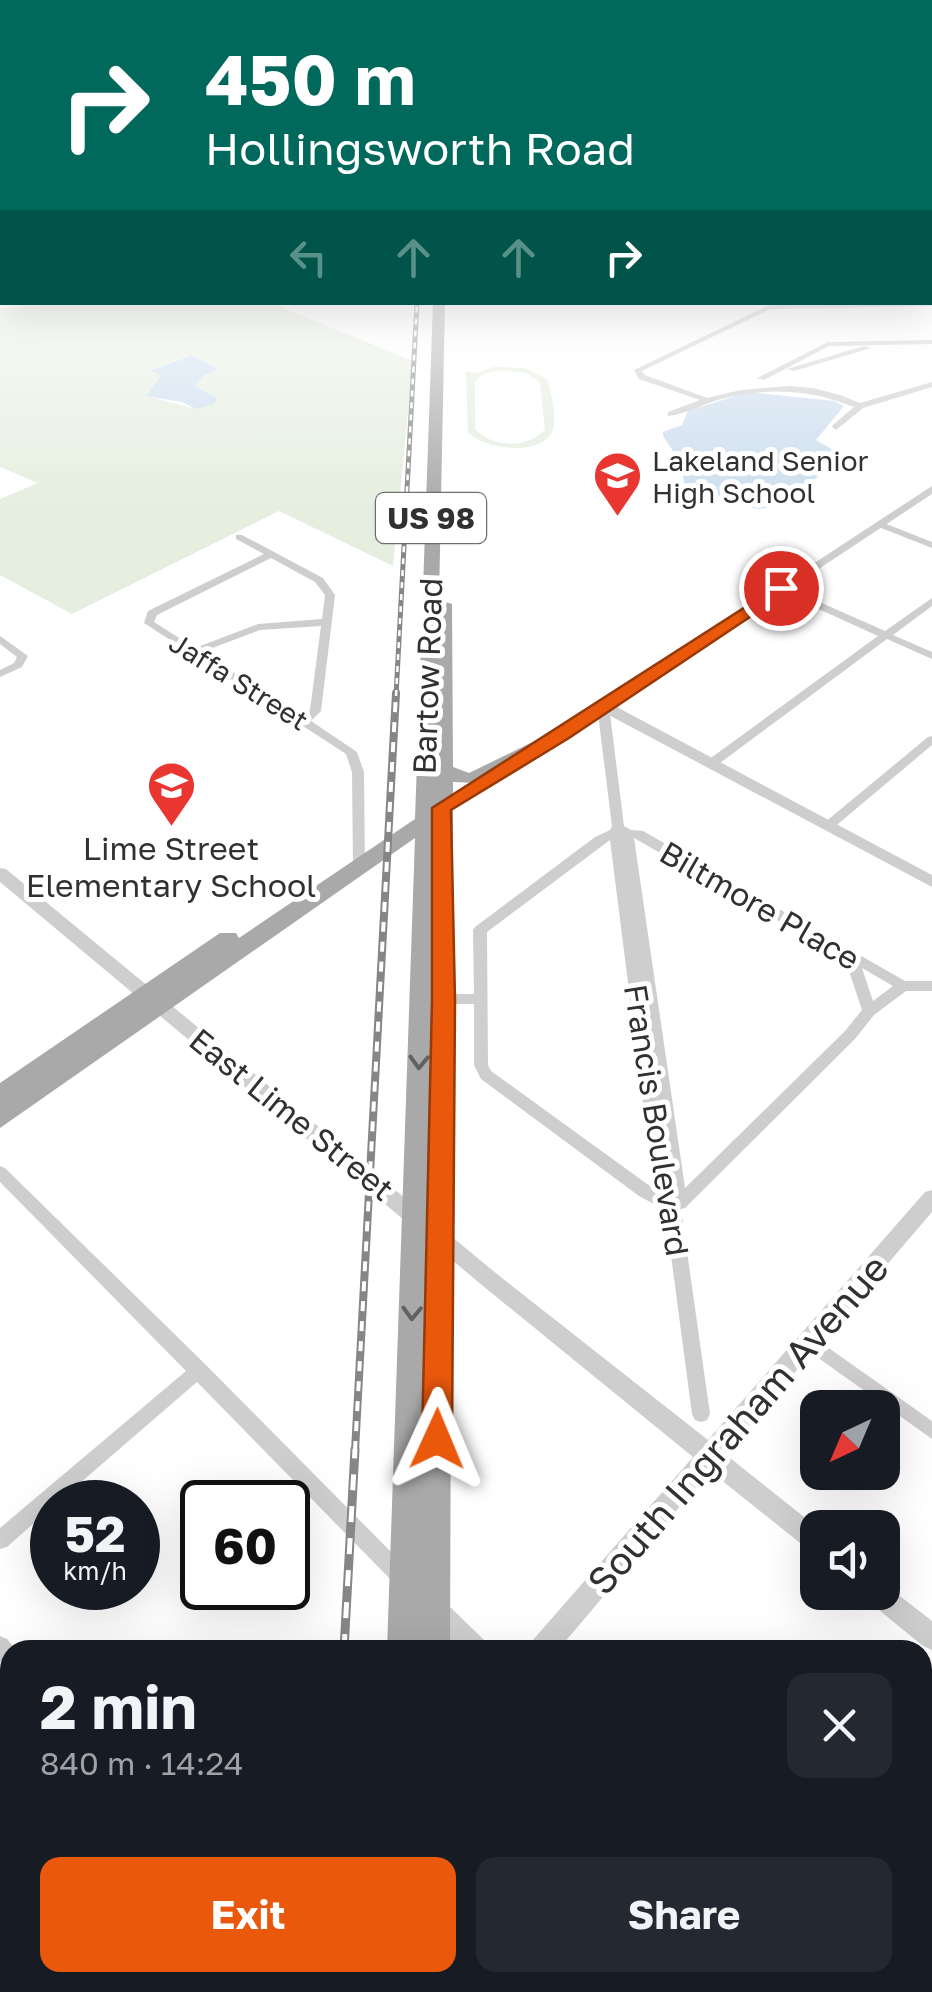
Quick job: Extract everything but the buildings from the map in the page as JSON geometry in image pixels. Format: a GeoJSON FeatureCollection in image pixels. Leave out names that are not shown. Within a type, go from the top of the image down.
{"type":"FeatureCollection","features":[{"type":"Feature","properties":{"kind":"main road","name":"Bartow Road"},"geometry":{"type":"LineString","coordinates":[[430,814],[441,768],[439,326]]}},
{"type":"Feature","properties":{"kind":"main road","name":"Bartow Road"},"geometry":{"type":"LineString","coordinates":[[434,1640],[441,1238],[430,814],[439,487],[449,326]]}},
{"type":"Feature","properties":{"kind":"main road"},"geometry":{"type":"LineString","coordinates":[[441,768],[456,777],[472,778],[552,740]]}},
{"type":"Feature","properties":{"kind":"main road"},"geometry":{"type":"LineString","coordinates":[[0,1095],[430,814]]}},
{"type":"Feature","properties":{"kind":"main road"},"geometry":{"type":"LineString","coordinates":[[0,1118],[151,998]]}},
{"type":"Feature","properties":{"kind":"main road","name":"Bartow Road"},"geometry":{"type":"LineString","coordinates":[[402,1640],[416,1216],[432,999]]}},
{"type":"Feature","properties":{"kind":"street"},"geometry":{"type":"LineString","coordinates":[[704,400],[642,377],[638,370],[730,326]]}},
{"type":"Feature","properties":{"kind":"street"},"geometry":{"type":"LineString","coordinates":[[671,414],[747,388],[761,378],[876,343],[932,342]]}},
{"type":"Feature","properties":{"kind":"street"},"geometry":{"type":"LineString","coordinates":[[836,427],[860,406],[932,384]]}},
{"type":"Feature","properties":{"kind":"street"},"geometry":{"type":"LineString","coordinates":[[747,388],[837,396],[860,406]]}},
{"type":"Feature","properties":{"kind":"street"},"geometry":{"type":"LineString","coordinates":[[430,814],[552,740],[932,489]]}},
{"type":"Feature","properties":{"kind":"street"},"geometry":{"type":"LineString","coordinates":[[879,524],[932,545]]}},
{"type":"Feature","properties":{"kind":"street"},"geometry":{"type":"LineString","coordinates":[[238,537],[328,588],[316,711],[305,721]]}},
{"type":"Feature","properties":{"kind":"street","name":"Jaffa Street"},"geometry":{"type":"LineString","coordinates":[[270,554],[150,616],[152,627],[351,752],[357,763],[358,860]]}},
{"type":"Feature","properties":{"kind":"street"},"geometry":{"type":"LineString","coordinates":[[781,588],[932,656]]}},
{"type":"Feature","properties":{"kind":"street"},"geometry":{"type":"LineString","coordinates":[[712,763],[932,601]]}},
{"type":"Feature","properties":{"kind":"street"},"geometry":{"type":"LineString","coordinates":[[194,652],[258,628],[326,622]]}},
{"type":"Feature","properties":{"kind":"street"},"geometry":{"type":"LineString","coordinates":[[0,639],[20,653],[22,660],[0,674]]}},
{"type":"Feature","properties":{"kind":"street"},"geometry":{"type":"LineString","coordinates":[[603,706],[932,882]]}},
{"type":"Feature","properties":{"kind":"street","name":"Francis Boulevard"},"geometry":{"type":"LineString","coordinates":[[603,706],[701,1414]]}},
{"type":"Feature","properties":{"kind":"street"},"geometry":{"type":"LineString","coordinates":[[828,826],[932,739]]}},
{"type":"Feature","properties":{"kind":"street"},"geometry":{"type":"LineString","coordinates":[[620,831],[599,840],[482,928],[478,1000],[483,1069],[500,1086],[672,1203]]}},
{"type":"Feature","properties":{"kind":"street","name":"Biltmore Place"},"geometry":{"type":"LineString","coordinates":[[620,831],[639,834],[904,986],[932,986]]}},
{"type":"Feature","properties":{"kind":"street","name":"East Lime Street"},"geometry":{"type":"LineString","coordinates":[[4,882],[800,1528]]}},
{"type":"Feature","properties":{"kind":"street"},"geometry":{"type":"LineString","coordinates":[[852,959],[869,1011]]}},
{"type":"Feature","properties":{"kind":"street","name":"Biltmore Place"},"geometry":{"type":"LineString","coordinates":[[672,1203],[850,1035],[869,1011],[904,986]]}},
{"type":"Feature","properties":{"kind":"street"},"geometry":{"type":"LineString","coordinates":[[432,999],[478,1000]]}},
{"type":"Feature","properties":{"kind":"street"},"geometry":{"type":"LineString","coordinates":[[0,1172],[466,1640]]}},
{"type":"Feature","properties":{"kind":"street","name":"South Ingraham Avenue"},"geometry":{"type":"LineString","coordinates":[[550,1640],[932,1198]]}},
{"type":"Feature","properties":{"kind":"street"},"geometry":{"type":"LineString","coordinates":[[810,1342],[932,1430]]}},
{"type":"Feature","properties":{"kind":"street"},"geometry":{"type":"LineString","coordinates":[[0,1540],[199,1370]]}},
{"type":"Feature","properties":{"kind":"street"},"geometry":{"type":"LineString","coordinates":[[900,1610],[932,1637]]}},
{"type":"Feature","properties":{"kind":"green space"},"geometry":{"type":"Polygon","coordinates":[[[0,326],[327,326],[413,361],[393,566],[279,511],[72,614],[0,575],[0,499],[38,483],[0,467],[0,326]],[[192,355],[153,369],[161,376],[147,396],[196,409],[217,398],[195,386],[203,376],[217,369],[192,355]]]}},
{"type":"Feature","properties":{"kind":"green space"},"geometry":{"type":"Polygon","coordinates":[[[494,367],[525,368],[547,379],[554,415],[551,434],[534,446],[510,448],[486,443],[468,433],[466,371],[475,373],[494,367]],[[502,370],[484,374],[475,382],[475,429],[482,435],[510,444],[530,440],[545,429],[540,382],[526,373],[502,370]]]}},
{"type":"Feature","properties":{"kind":"water"},"geometry":{"type":"Polygon","coordinates":[[[192,355],[218,369],[203,376],[195,386],[217,398],[214,404],[196,409],[182,402],[146,396],[161,376],[152,370],[192,355]]]}},
{"type":"Feature","properties":{"kind":"water"},"geometry":{"type":"Polygon","coordinates":[[[748,392],[834,401],[844,406],[816,440],[842,455],[786,500],[761,509],[685,488],[681,463],[663,436],[663,432],[682,425],[688,411],[748,392]]]}},
{"type":"Feature","properties":{"kind":"railway"},"geometry":{"type":"LineString","coordinates":[[396,696],[416,326]]}},
{"type":"Feature","properties":{"kind":"railway"},"geometry":{"type":"LineString","coordinates":[[355,1451],[396,693]]}},
{"type":"Feature","properties":{"kind":"railway"},"geometry":{"type":"LineString","coordinates":[[345,1640],[355,1449]]}},
{"type":"Feature","properties":{"kind":"place","name":"Lakeland Senior High School"},"geometry":{"type":"Point","coordinates":[617,518]}},
{"type":"Feature","properties":{"kind":"place","name":"Lime Street Elementary School"},"geometry":{"type":"Point","coordinates":[171,828]}},
{"type":"Feature","properties":{"kind":"route"},"geometry":{"type":"LineString","coordinates":[[437,1439],[444,1000],[442,808],[562,734],[781,588]]}}]}
